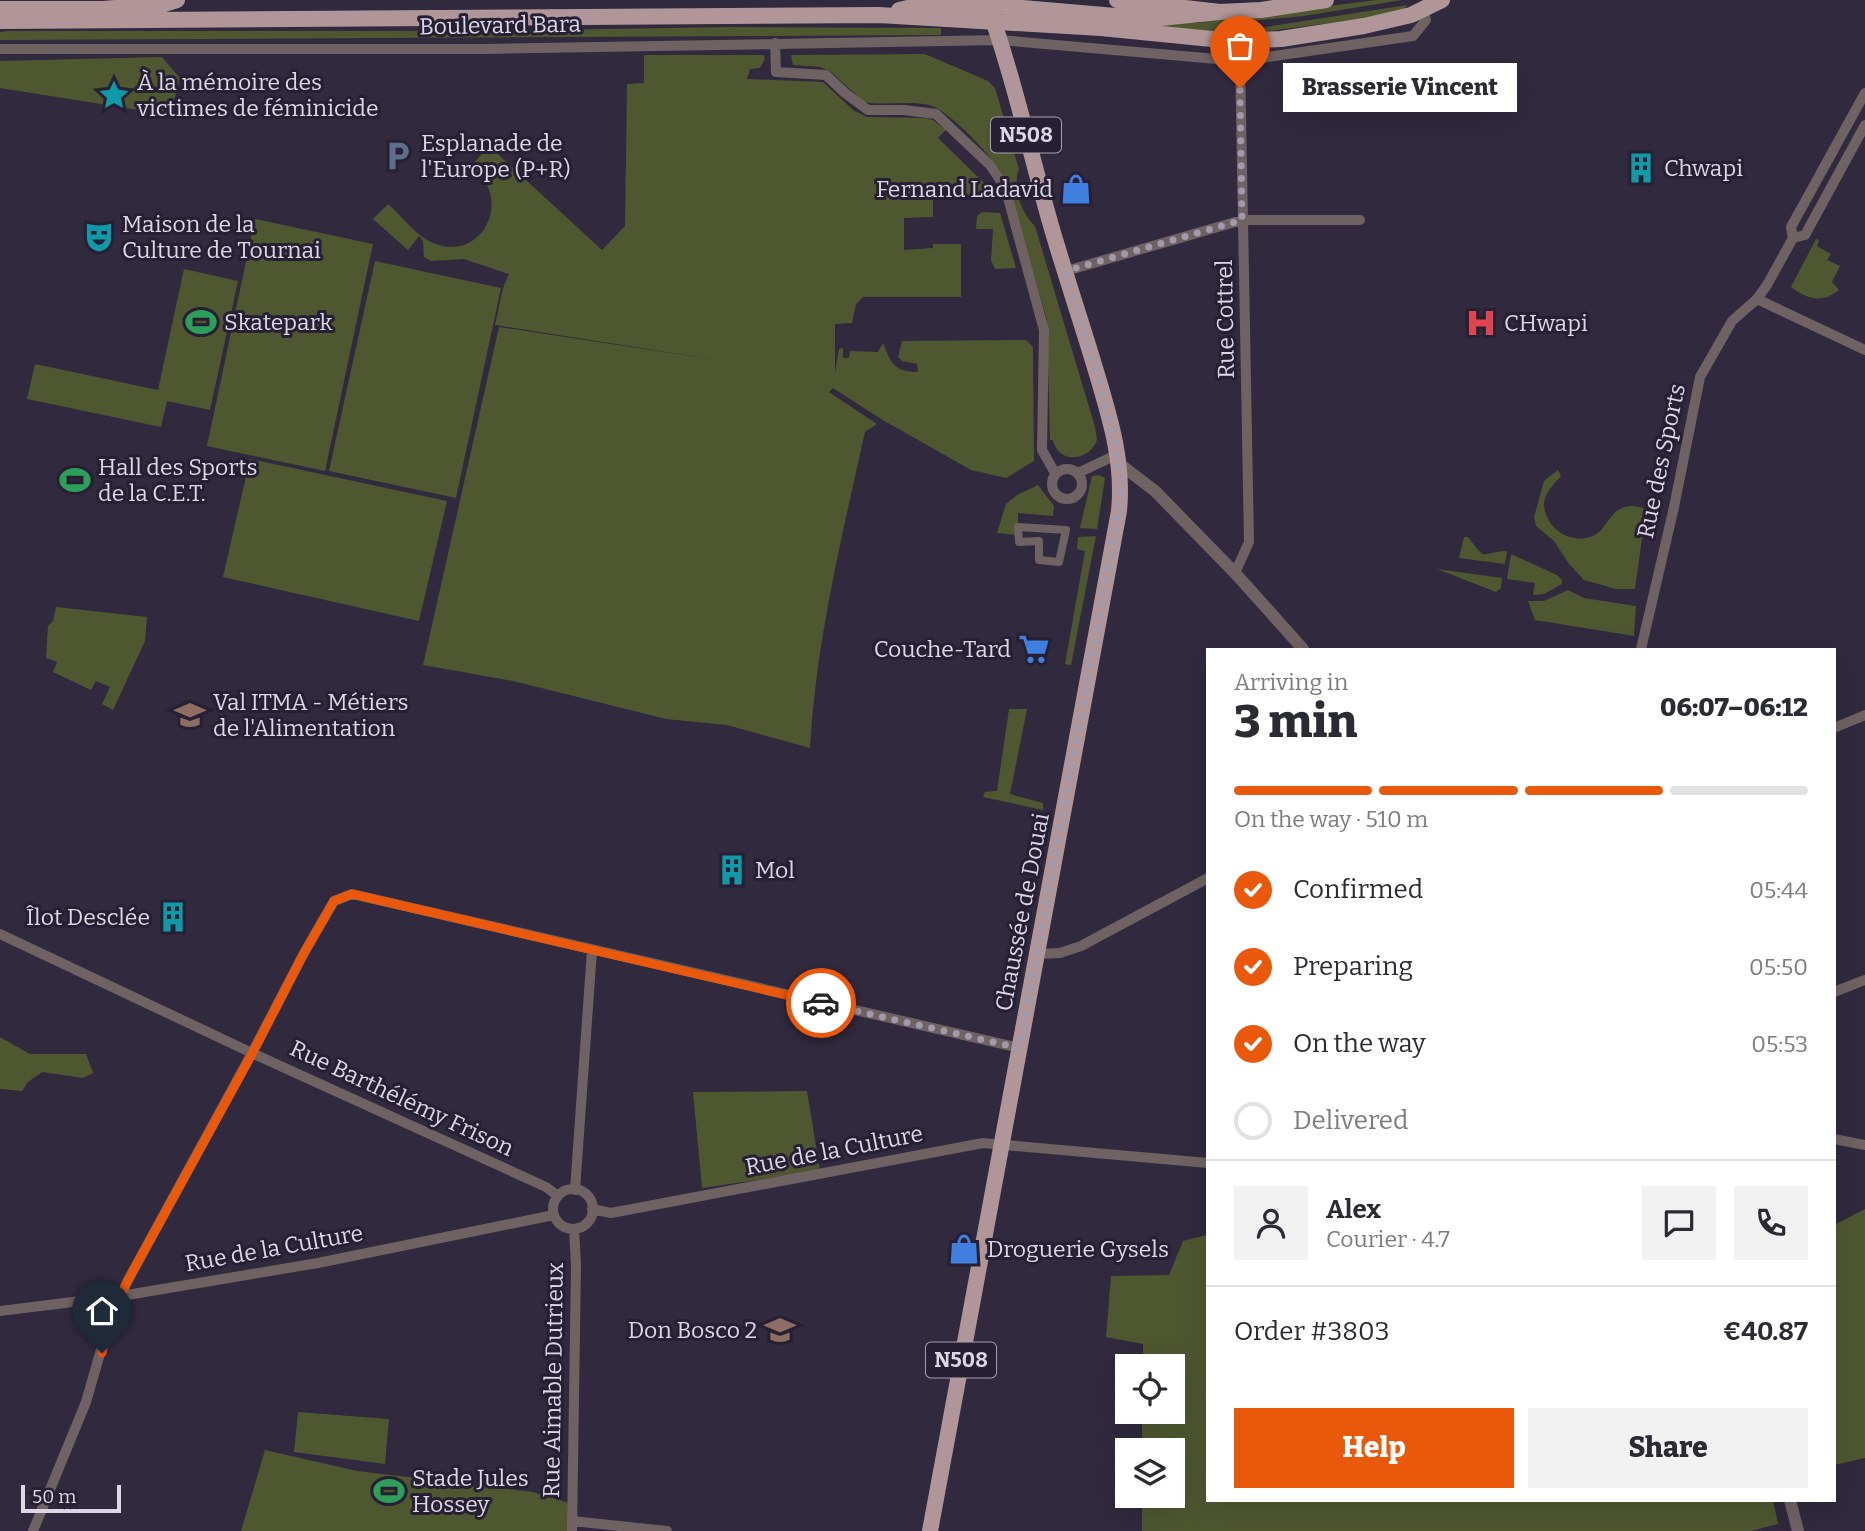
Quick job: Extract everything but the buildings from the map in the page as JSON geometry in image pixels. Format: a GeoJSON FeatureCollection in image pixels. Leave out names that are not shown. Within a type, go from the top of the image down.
{"type":"FeatureCollection","features":[{"type":"Feature","properties":{"kind":"main road"},"geometry":{"type":"LineString","coordinates":[[0,9],[103,9],[164,4],[177,0]]}},
{"type":"Feature","properties":{"kind":"main road"},"geometry":{"type":"LineString","coordinates":[[1117,0],[1220,12]]}},
{"type":"Feature","properties":{"kind":"main road"},"geometry":{"type":"LineString","coordinates":[[879,15],[921,5],[987,3],[1150,19],[1326,0]]}},
{"type":"Feature","properties":{"kind":"main road"},"geometry":{"type":"LineString","coordinates":[[879,15],[1101,28],[1232,41],[1280,39],[1364,26],[1411,15],[1424,4],[1442,0]]}},
{"type":"Feature","properties":{"kind":"main road"},"geometry":{"type":"LineString","coordinates":[[987,3],[992,22]]}},
{"type":"Feature","properties":{"kind":"main road","name":"Boulevard Bara"},"geometry":{"type":"LineString","coordinates":[[0,22],[879,15]]}},
{"type":"Feature","properties":{"kind":"main road","name":"N508"},"geometry":{"type":"LineString","coordinates":[[992,22],[1000,40],[1120,459]]}},
{"type":"Feature","properties":{"kind":"main road","name":"Chaussée de Douai"},"geometry":{"type":"LineString","coordinates":[[930,1531],[1119,511],[1120,459]]}},
{"type":"Feature","properties":{"kind":"street","name":"Boulevard Bara"},"geometry":{"type":"LineString","coordinates":[[0,49],[485,49],[1000,40],[1240,61],[1413,36],[1426,20],[1424,4]]}},
{"type":"Feature","properties":{"kind":"street"},"geometry":{"type":"LineString","coordinates":[[775,43],[776,72],[826,75],[868,110],[904,110],[936,114],[990,165],[1005,187],[1044,330],[1042,450],[1055,473]]}},
{"type":"Feature","properties":{"kind":"street","name":"Rue Cottrel"},"geometry":{"type":"LineString","coordinates":[[1236,573],[1249,542],[1240,61]]}},
{"type":"Feature","properties":{"kind":"street"},"geometry":{"type":"LineString","coordinates":[[1865,93],[1791,227],[1793,238],[1805,235],[1865,125]]}},
{"type":"Feature","properties":{"kind":"street"},"geometry":{"type":"LineString","coordinates":[[1066,271],[1242,220],[1360,220]]}},
{"type":"Feature","properties":{"kind":"street","name":"Rue des Sports"},"geometry":{"type":"LineString","coordinates":[[1641,648],[1674,507],[1700,377],[1732,321],[1757,299],[1793,238]]}},
{"type":"Feature","properties":{"kind":"street"},"geometry":{"type":"LineString","coordinates":[[1757,299],[1865,351]]}},
{"type":"Feature","properties":{"kind":"street"},"geometry":{"type":"LineString","coordinates":[[1078,473],[1120,459],[1236,573],[1302,648]]}},
{"type":"Feature","properties":{"kind":"street"},"geometry":{"type":"LineString","coordinates":[[1064,468],[1078,473],[1082,482],[1080,492],[1073,498],[1067,499],[1054,493],[1051,482],[1055,473],[1064,468]]}},
{"type":"Feature","properties":{"kind":"street"},"geometry":{"type":"LineString","coordinates":[[1018,527],[1066,530],[1059,562],[1040,560],[1039,541],[1019,542],[1018,527]]}},
{"type":"Feature","properties":{"kind":"street"},"geometry":{"type":"LineString","coordinates":[[1836,727],[1865,715]]}},
{"type":"Feature","properties":{"kind":"street"},"geometry":{"type":"LineString","coordinates":[[1037,954],[1060,953],[1082,946],[1206,879]]}},
{"type":"Feature","properties":{"kind":"street"},"geometry":{"type":"LineString","coordinates":[[33,1531],[86,1402],[109,1322],[121,1296],[334,901],[352,894],[1020,1048]]}},
{"type":"Feature","properties":{"kind":"street","name":"Rue Barthélémy Frison"},"geometry":{"type":"LineString","coordinates":[[0,934],[252,1054],[546,1187],[558,1196]]}},
{"type":"Feature","properties":{"kind":"street"},"geometry":{"type":"LineString","coordinates":[[575,1190],[592,950]]}},
{"type":"Feature","properties":{"kind":"street"},"geometry":{"type":"LineString","coordinates":[[1836,991],[1865,980]]}},
{"type":"Feature","properties":{"kind":"street"},"geometry":{"type":"LineString","coordinates":[[1836,1139],[1865,1145]]}},
{"type":"Feature","properties":{"kind":"street","name":"Rue de la Culture"},"geometry":{"type":"LineString","coordinates":[[593,1209],[611,1213],[983,1143],[1206,1163]]}},
{"type":"Feature","properties":{"kind":"street"},"geometry":{"type":"LineString","coordinates":[[568,1190],[575,1190],[587,1196],[593,1209],[587,1223],[574,1229],[565,1228],[558,1223],[554,1215],[554,1202],[568,1190]]}},
{"type":"Feature","properties":{"kind":"street","name":"Rue de la Culture"},"geometry":{"type":"LineString","coordinates":[[0,1311],[121,1296],[318,1263],[554,1215]]}},
{"type":"Feature","properties":{"kind":"street","name":"Rue Aimable Dutrieux"},"geometry":{"type":"LineString","coordinates":[[572,1526],[576,1265],[574,1229]]}},
{"type":"Feature","properties":{"kind":"street"},"geometry":{"type":"LineString","coordinates":[[1791,1502],[1798,1531]]}},
{"type":"Feature","properties":{"kind":"street"},"geometry":{"type":"LineString","coordinates":[[572,1526],[667,1531]]}},
{"type":"Feature","properties":{"kind":"green space"},"geometry":{"type":"Polygon","coordinates":[[[1376,0],[1402,0],[1304,16],[1230,23],[1230,29],[1265,27],[1407,5],[1404,9],[1382,16],[1239,35],[1028,12],[1197,23],[1376,0]]]}},
{"type":"Feature","properties":{"kind":"green space"},"geometry":{"type":"Polygon","coordinates":[[[731,27],[941,28],[941,35],[0,40],[0,32],[6,31],[475,31],[731,27]]]}},
{"type":"Feature","properties":{"kind":"green space"},"geometry":{"type":"Polygon","coordinates":[[[925,54],[988,81],[995,88],[1019,169],[1019,199],[1035,226],[1095,427],[1097,440],[1087,453],[1081,456],[1061,453],[1053,440],[1050,440],[1047,320],[1008,184],[1003,175],[973,139],[938,109],[921,104],[864,102],[830,71],[820,67],[793,65],[791,55],[925,54]]]}},
{"type":"Feature","properties":{"kind":"green space"},"geometry":{"type":"Polygon","coordinates":[[[644,55],[763,55],[765,59],[760,68],[750,69],[747,79],[823,82],[853,110],[867,117],[933,120],[946,130],[938,138],[984,183],[986,191],[983,195],[933,196],[933,217],[904,218],[904,250],[933,248],[933,244],[961,244],[961,297],[863,297],[856,304],[852,323],[835,324],[835,373],[839,349],[843,348],[843,358],[849,358],[850,351],[878,352],[883,343],[894,365],[910,372],[918,372],[917,364],[902,361],[898,357],[902,341],[1026,340],[1033,347],[1034,461],[1006,478],[971,470],[881,419],[833,388],[829,392],[877,424],[865,432],[839,549],[818,668],[810,748],[727,725],[666,719],[513,681],[423,665],[499,327],[723,361],[495,325],[509,274],[464,259],[431,261],[424,257],[423,241],[419,236],[408,250],[373,219],[388,204],[427,240],[451,247],[466,244],[478,236],[487,224],[491,210],[491,194],[484,179],[471,166],[489,146],[602,250],[625,226],[627,84],[644,83],[644,55]]]}},
{"type":"Feature","properties":{"kind":"green space"},"geometry":{"type":"Polygon","coordinates":[[[162,57],[180,78],[170,115],[0,88],[0,61],[162,57]]]}},
{"type":"Feature","properties":{"kind":"green space"},"geometry":{"type":"Polygon","coordinates":[[[982,212],[1000,213],[1016,268],[995,269],[991,260],[993,229],[976,229],[977,216],[982,212]]]}},
{"type":"Feature","properties":{"kind":"green space"},"geometry":{"type":"Polygon","coordinates":[[[255,219],[373,244],[325,471],[207,446],[255,219]]]}},
{"type":"Feature","properties":{"kind":"green space"},"geometry":{"type":"Polygon","coordinates":[[[1816,239],[1819,240],[1817,246],[1831,254],[1827,260],[1840,266],[1832,282],[1839,290],[1821,298],[1809,297],[1791,287],[1816,239]]]}},
{"type":"Feature","properties":{"kind":"green space"},"geometry":{"type":"Polygon","coordinates":[[[375,261],[501,288],[456,498],[329,471],[375,261]]]}},
{"type":"Feature","properties":{"kind":"green space","name":"Skatepark"},"geometry":{"type":"Polygon","coordinates":[[[184,269],[238,281],[210,410],[167,401],[161,427],[27,399],[35,364],[158,390],[184,269]]]}},
{"type":"Feature","properties":{"kind":"green space"},"geometry":{"type":"Polygon","coordinates":[[[250,459],[447,501],[419,621],[223,577],[250,459]]]}},
{"type":"Feature","properties":{"kind":"green space"},"geometry":{"type":"Polygon","coordinates":[[[1558,470],[1561,476],[1548,492],[1544,507],[1550,522],[1563,534],[1587,538],[1602,529],[1620,509],[1633,506],[1646,509],[1635,589],[1616,589],[1584,580],[1569,564],[1554,541],[1536,526],[1534,517],[1544,481],[1558,470]]]}},
{"type":"Feature","properties":{"kind":"green space"},"geometry":{"type":"Polygon","coordinates":[[[1092,476],[1105,478],[1097,529],[1080,528],[1092,476]]]}},
{"type":"Feature","properties":{"kind":"green space"},"geometry":{"type":"Polygon","coordinates":[[[1038,485],[1054,506],[1053,516],[1018,513],[1018,535],[997,533],[1006,504],[1017,495],[1038,485]]]}},
{"type":"Feature","properties":{"kind":"green space"},"geometry":{"type":"Polygon","coordinates":[[[1096,536],[1071,665],[1065,664],[1085,551],[1077,549],[1078,537],[1096,536]]]}},
{"type":"Feature","properties":{"kind":"green space"},"geometry":{"type":"Polygon","coordinates":[[[1464,537],[1468,537],[1484,554],[1507,551],[1505,564],[1459,558],[1464,537]]]}},
{"type":"Feature","properties":{"kind":"green space"},"geometry":{"type":"Polygon","coordinates":[[[1511,554],[1557,575],[1562,584],[1544,594],[1533,595],[1535,583],[1507,579],[1511,554]]]}},
{"type":"Feature","properties":{"kind":"green space"},"geometry":{"type":"Polygon","coordinates":[[[1437,569],[1502,578],[1501,588],[1496,592],[1437,569]]]}},
{"type":"Feature","properties":{"kind":"green space"},"geometry":{"type":"Polygon","coordinates":[[[1568,590],[1584,598],[1636,606],[1634,636],[1535,620],[1528,601],[1544,601],[1568,590]]]}},
{"type":"Feature","properties":{"kind":"green space"},"geometry":{"type":"Polygon","coordinates":[[[56,607],[147,617],[145,641],[113,710],[102,704],[110,687],[96,681],[91,690],[53,672],[57,662],[46,658],[48,626],[53,621],[56,607]]]}},
{"type":"Feature","properties":{"kind":"green space"},"geometry":{"type":"Polygon","coordinates":[[[1009,709],[1027,709],[1010,794],[1043,803],[1043,810],[983,797],[985,792],[997,791],[1009,709]]]}},
{"type":"Feature","properties":{"kind":"green space"},"geometry":{"type":"Polygon","coordinates":[[[0,1037],[30,1054],[86,1054],[93,1073],[83,1078],[42,1072],[28,1082],[22,1091],[0,1089],[0,1037]]]}},
{"type":"Feature","properties":{"kind":"green space"},"geometry":{"type":"Polygon","coordinates":[[[807,1091],[820,1171],[702,1188],[693,1092],[807,1091]]]}},
{"type":"Feature","properties":{"kind":"green space"},"geometry":{"type":"Polygon","coordinates":[[[1865,1209],[1865,1458],[1836,1465],[1836,1224],[1865,1209]]]}},
{"type":"Feature","properties":{"kind":"green space"},"geometry":{"type":"Polygon","coordinates":[[[1206,1235],[1206,1502],[1773,1502],[1778,1524],[1751,1531],[1142,1531],[1142,1508],[1185,1508],[1185,1438],[1142,1438],[1142,1424],[1185,1424],[1185,1354],[1143,1354],[1143,1344],[1106,1337],[1111,1276],[1169,1275],[1183,1241],[1206,1235]]]}},
{"type":"Feature","properties":{"kind":"green space"},"geometry":{"type":"Polygon","coordinates":[[[298,1412],[389,1419],[385,1464],[294,1452],[298,1412]]]}},
{"type":"Feature","properties":{"kind":"green space","name":"Stade Jules Hossey"},"geometry":{"type":"Polygon","coordinates":[[[265,1450],[357,1471],[533,1492],[572,1504],[570,1531],[241,1531],[265,1450]]]}},
{"type":"Feature","properties":{"kind":"way so far"},"geometry":{"type":"LineString","coordinates":[[821,1003],[1020,1048],[1122,488],[1121,465],[1109,414],[1066,271],[1242,220],[1240,88]]}},
{"type":"Feature","properties":{"kind":"place","name":"Brasserie Vincent"},"geometry":{"type":"Point","coordinates":[1240,88]}},
{"type":"Feature","properties":{"kind":"place","name":"À la mémoire des victimes de féminicide"},"geometry":{"type":"Point","coordinates":[114,95]}},
{"type":"Feature","properties":{"kind":"place","name":"Esplanade de l'Europe (P+R)"},"geometry":{"type":"Point","coordinates":[398,156]}},
{"type":"Feature","properties":{"kind":"place","name":"Chwapi"},"geometry":{"type":"Point","coordinates":[1641,168]}},
{"type":"Feature","properties":{"kind":"place","name":"Fernand Ladavid"},"geometry":{"type":"Point","coordinates":[1076,189]}},
{"type":"Feature","properties":{"kind":"place","name":"Maison de la Culture de Tournai"},"geometry":{"type":"Point","coordinates":[99,237]}},
{"type":"Feature","properties":{"kind":"place","name":"Skatepark"},"geometry":{"type":"Point","coordinates":[201,322]}},
{"type":"Feature","properties":{"kind":"place","name":"CHwapi"},"geometry":{"type":"Point","coordinates":[1481,323]}},
{"type":"Feature","properties":{"kind":"place","name":"Hall des Sports de la C.E.T."},"geometry":{"type":"Point","coordinates":[75,480]}},
{"type":"Feature","properties":{"kind":"place","name":"Couche-Tard"},"geometry":{"type":"Point","coordinates":[1034,649]}},
{"type":"Feature","properties":{"kind":"place","name":"Val ITMA - Métiers de l'Alimentation"},"geometry":{"type":"Point","coordinates":[190,715]}},
{"type":"Feature","properties":{"kind":"place","name":"Mol"},"geometry":{"type":"Point","coordinates":[732,870]}},
{"type":"Feature","properties":{"kind":"place","name":"Îlot Desclée"},"geometry":{"type":"Point","coordinates":[173,917]}},
{"type":"Feature","properties":{"kind":"place","name":"Droguerie Gysels"},"geometry":{"type":"Point","coordinates":[964,1249]}},
{"type":"Feature","properties":{"kind":"place","name":"Don Bosco 2"},"geometry":{"type":"Point","coordinates":[780,1330]}},
{"type":"Feature","properties":{"kind":"place","name":"Stade Jules Hossey"},"geometry":{"type":"Point","coordinates":[389,1491]}},
{"type":"Feature","properties":{"kind":"route"},"geometry":{"type":"LineString","coordinates":[[102,1353],[109,1322],[127,1282],[334,901],[352,894],[821,1003]]}}]}
